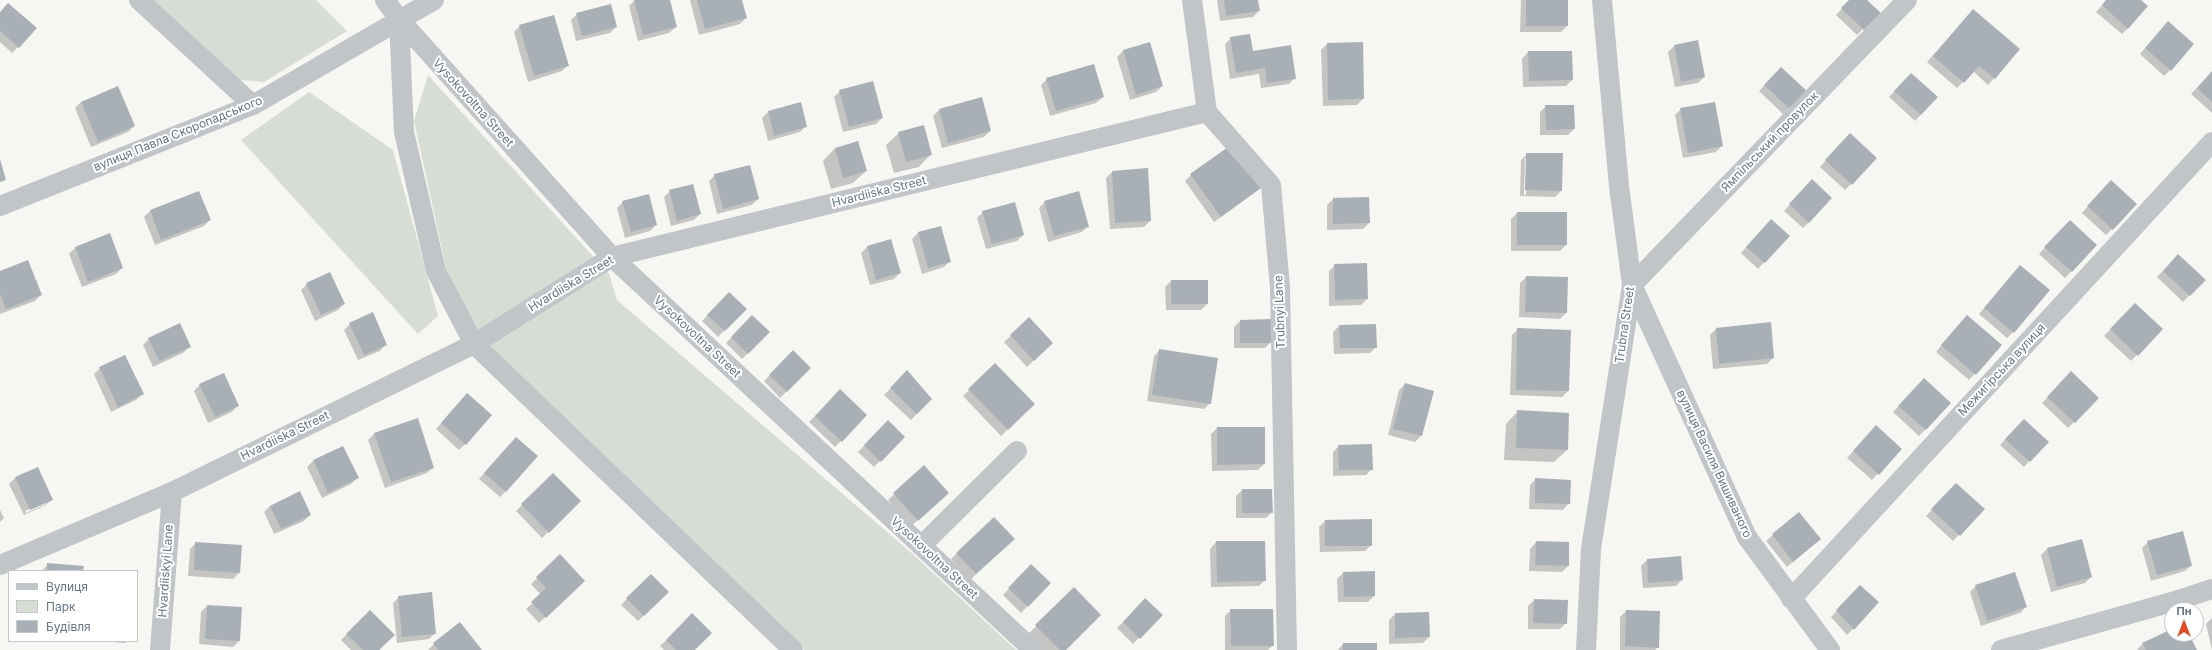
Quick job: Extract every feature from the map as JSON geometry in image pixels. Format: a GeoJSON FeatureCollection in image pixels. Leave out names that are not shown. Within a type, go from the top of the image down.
{"type":"FeatureCollection","features":[{"type":"Feature","properties":{"kind":"street"},"geometry":{"type":"LineString","coordinates":[[139,0],[253,105]]}},
{"type":"Feature","properties":{"kind":"street","name":"Vysokovoltna Street"},"geometry":{"type":"LineString","coordinates":[[385,0],[399,19],[612,257],[1033,650]]}},
{"type":"Feature","properties":{"kind":"street","name":"вулиця Павла Скоропадського"},"geometry":{"type":"LineString","coordinates":[[0,206],[253,105],[434,0]]}},
{"type":"Feature","properties":{"kind":"street"},"geometry":{"type":"LineString","coordinates":[[1192,0],[1207,112]]}},
{"type":"Feature","properties":{"kind":"street","name":"Trubna Street"},"geometry":{"type":"LineString","coordinates":[[1586,650],[1590,549],[1632,285],[1619,186],[1602,0]]}},
{"type":"Feature","properties":{"kind":"street","name":"Ямпільський провулок"},"geometry":{"type":"LineString","coordinates":[[1632,285],[1907,0]]}},
{"type":"Feature","properties":{"kind":"street"},"geometry":{"type":"LineString","coordinates":[[399,19],[404,132],[417,190],[436,271],[474,344],[793,650]]}},
{"type":"Feature","properties":{"kind":"street","name":"Hvardiiska Street"},"geometry":{"type":"LineString","coordinates":[[0,565],[172,492],[474,344],[612,257],[1207,112]]}},
{"type":"Feature","properties":{"kind":"street","name":"Trubnyi Lane"},"geometry":{"type":"LineString","coordinates":[[1207,112],[1271,185],[1280,287],[1287,650]]}},
{"type":"Feature","properties":{"kind":"street","name":"Межигірська вулиця"},"geometry":{"type":"LineString","coordinates":[[1791,599],[2212,142]]}},
{"type":"Feature","properties":{"kind":"street","name":"вулиця Василя Вишиваного"},"geometry":{"type":"LineString","coordinates":[[1632,285],[1747,537],[1791,599],[1830,650]]}},
{"type":"Feature","properties":{"kind":"street"},"geometry":{"type":"LineString","coordinates":[[921,546],[1017,451]]}},
{"type":"Feature","properties":{"kind":"street","name":"Hvardiiskyi Lane"},"geometry":{"type":"LineString","coordinates":[[160,650],[172,492]]}},
{"type":"Feature","properties":{"kind":"street"},"geometry":{"type":"LineString","coordinates":[[2001,650],[2172,602],[2212,588]]}},
{"type":"Feature","properties":{"kind":"green space"},"geometry":{"type":"Polygon","coordinates":[[[153,0],[316,0],[347,31],[264,82],[238,80],[153,0]]]}},
{"type":"Feature","properties":{"kind":"green space"},"geometry":{"type":"Polygon","coordinates":[[[428,75],[609,274],[617,300],[915,556],[1016,650],[805,650],[477,336],[446,268],[414,121],[428,75]]]}},
{"type":"Feature","properties":{"kind":"green space"},"geometry":{"type":"Polygon","coordinates":[[[309,92],[393,150],[438,316],[418,334],[241,140],[309,92]]]}},
{"type":"Feature","properties":{"kind":"building"},"geometry":{"type":"Polygon","coordinates":[[[634,0],[670,0],[677,27],[643,35],[634,0]]]}},
{"type":"Feature","properties":{"kind":"building"},"geometry":{"type":"Polygon","coordinates":[[[697,0],[742,0],[747,18],[705,29],[697,0]]]}},
{"type":"Feature","properties":{"kind":"building"},"geometry":{"type":"Polygon","coordinates":[[[1224,0],[1258,0],[1260,11],[1226,16],[1224,0]]]}},
{"type":"Feature","properties":{"kind":"building"},"geometry":{"type":"Polygon","coordinates":[[[1526,0],[1568,0],[1568,26],[1526,26],[1526,0]]]}},
{"type":"Feature","properties":{"kind":"building"},"geometry":{"type":"Polygon","coordinates":[[[1849,0],[1867,0],[1881,13],[1864,30],[1841,8],[1849,0]]]}},
{"type":"Feature","properties":{"kind":"building"},"geometry":{"type":"Polygon","coordinates":[[[2106,0],[2141,0],[2148,6],[2128,29],[2102,5],[2106,0]]]}},
{"type":"Feature","properties":{"kind":"building"},"geometry":{"type":"Polygon","coordinates":[[[8,3],[37,28],[19,48],[0,31],[0,12],[8,3]]]}},
{"type":"Feature","properties":{"kind":"building"},"geometry":{"type":"Polygon","coordinates":[[[611,4],[617,27],[582,36],[576,13],[611,4]]]}},
{"type":"Feature","properties":{"kind":"building"},"geometry":{"type":"Polygon","coordinates":[[[1973,9],[2020,49],[1995,79],[1979,66],[1964,83],[1933,56],[1973,9]]]}},
{"type":"Feature","properties":{"kind":"building"},"geometry":{"type":"Polygon","coordinates":[[[554,15],[569,66],[534,76],[519,25],[554,15]]]}},
{"type":"Feature","properties":{"kind":"building"},"geometry":{"type":"Polygon","coordinates":[[[2168,21],[2194,44],[2171,71],[2145,48],[2168,21]]]}},
{"type":"Feature","properties":{"kind":"building"},"geometry":{"type":"Polygon","coordinates":[[[1250,34],[1253,51],[1291,45],[1296,79],[1267,83],[1265,68],[1236,73],[1230,37],[1250,34]]]}},
{"type":"Feature","properties":{"kind":"building"},"geometry":{"type":"Polygon","coordinates":[[[1698,40],[1705,77],[1681,82],[1674,45],[1698,40]]]}},
{"type":"Feature","properties":{"kind":"building"},"geometry":{"type":"Polygon","coordinates":[[[1150,42],[1163,86],[1136,95],[1123,50],[1150,42]]]}},
{"type":"Feature","properties":{"kind":"building"},"geometry":{"type":"Polygon","coordinates":[[[1363,42],[1364,99],[1328,100],[1327,43],[1363,42]]]}},
{"type":"Feature","properties":{"kind":"building"},"geometry":{"type":"Polygon","coordinates":[[[1528,51],[1572,51],[1573,80],[1529,81],[1528,51]]]}},
{"type":"Feature","properties":{"kind":"building"},"geometry":{"type":"Polygon","coordinates":[[[1094,64],[1104,97],[1056,111],[1046,78],[1094,64]]]}},
{"type":"Feature","properties":{"kind":"building"},"geometry":{"type":"Polygon","coordinates":[[[1781,67],[1807,91],[1790,109],[1764,85],[1781,67]]]}},
{"type":"Feature","properties":{"kind":"building"},"geometry":{"type":"Polygon","coordinates":[[[2212,71],[2212,102],[2197,88],[2212,71]]]}},
{"type":"Feature","properties":{"kind":"building"},"geometry":{"type":"Polygon","coordinates":[[[1911,73],[1938,97],[1921,115],[1894,91],[1911,73]]]}},
{"type":"Feature","properties":{"kind":"building"},"geometry":{"type":"Polygon","coordinates":[[[873,81],[883,118],[849,127],[839,90],[873,81]]]}},
{"type":"Feature","properties":{"kind":"building"},"geometry":{"type":"Polygon","coordinates":[[[118,86],[135,126],[98,142],[81,102],[118,86]]]}},
{"type":"Feature","properties":{"kind":"building"},"geometry":{"type":"Polygon","coordinates":[[[982,97],[991,131],[948,143],[939,109],[982,97]]]}},
{"type":"Feature","properties":{"kind":"building"},"geometry":{"type":"Polygon","coordinates":[[[801,102],[807,127],[774,136],[768,111],[801,102]]]}},
{"type":"Feature","properties":{"kind":"building"},"geometry":{"type":"Polygon","coordinates":[[[1715,102],[1723,146],[1688,153],[1680,108],[1715,102]]]}},
{"type":"Feature","properties":{"kind":"building"},"geometry":{"type":"Polygon","coordinates":[[[1545,105],[1574,105],[1575,129],[1546,130],[1545,105]]]}},
{"type":"Feature","properties":{"kind":"building"},"geometry":{"type":"Polygon","coordinates":[[[924,125],[932,155],[906,162],[898,132],[924,125]]]}},
{"type":"Feature","properties":{"kind":"building"},"geometry":{"type":"Polygon","coordinates":[[[1850,133],[1877,158],[1852,185],[1825,160],[1850,133]]]}},
{"type":"Feature","properties":{"kind":"building"},"geometry":{"type":"Polygon","coordinates":[[[858,141],[867,171],[843,178],[835,148],[858,141]]]}},
{"type":"Feature","properties":{"kind":"building"},"geometry":{"type":"Polygon","coordinates":[[[1231,145],[1261,188],[1221,217],[1190,174],[1231,145]]]}},
{"type":"Feature","properties":{"kind":"building"},"geometry":{"type":"Polygon","coordinates":[[[1526,153],[1563,153],[1562,191],[1525,190],[1526,153]]]}},
{"type":"Feature","properties":{"kind":"building"},"geometry":{"type":"Polygon","coordinates":[[[0,159],[6,180],[0,182],[0,159]]]}},
{"type":"Feature","properties":{"kind":"building"},"geometry":{"type":"Polygon","coordinates":[[[750,165],[759,199],[723,209],[714,174],[750,165]]]}},
{"type":"Feature","properties":{"kind":"building"},"geometry":{"type":"Polygon","coordinates":[[[1148,168],[1151,221],[1115,223],[1112,171],[1148,168]]]}},
{"type":"Feature","properties":{"kind":"building"},"geometry":{"type":"Polygon","coordinates":[[[1812,179],[1832,198],[1809,223],[1789,204],[1812,179]]]}},
{"type":"Feature","properties":{"kind":"building"},"geometry":{"type":"Polygon","coordinates":[[[2111,180],[2137,204],[2113,230],[2087,206],[2111,180]]]}},
{"type":"Feature","properties":{"kind":"building"},"geometry":{"type":"Polygon","coordinates":[[[693,184],[701,214],[677,221],[669,190],[693,184]]]}},
{"type":"Feature","properties":{"kind":"building"},"geometry":{"type":"Polygon","coordinates":[[[199,191],[211,220],[161,240],[150,210],[199,191]]]}},
{"type":"Feature","properties":{"kind":"building"},"geometry":{"type":"Polygon","coordinates":[[[1079,191],[1089,227],[1054,236],[1044,201],[1079,191]]]}},
{"type":"Feature","properties":{"kind":"building"},"geometry":{"type":"Polygon","coordinates":[[[649,194],[657,225],[631,232],[622,201],[649,194]]]}},
{"type":"Feature","properties":{"kind":"building"},"geometry":{"type":"Polygon","coordinates":[[[1369,197],[1370,223],[1333,224],[1333,198],[1369,197]]]}},
{"type":"Feature","properties":{"kind":"building"},"geometry":{"type":"Polygon","coordinates":[[[1015,202],[1024,235],[992,244],[982,211],[1015,202]]]}},
{"type":"Feature","properties":{"kind":"building"},"geometry":{"type":"Polygon","coordinates":[[[1517,212],[1567,212],[1567,245],[1517,245],[1517,212]]]}},
{"type":"Feature","properties":{"kind":"building"},"geometry":{"type":"Polygon","coordinates":[[[1771,219],[1790,236],[1765,263],[1746,247],[1771,219]]]}},
{"type":"Feature","properties":{"kind":"building"},"geometry":{"type":"Polygon","coordinates":[[[2070,220],[2097,245],[2072,272],[2044,247],[2070,220]]]}},
{"type":"Feature","properties":{"kind":"building"},"geometry":{"type":"Polygon","coordinates":[[[941,226],[951,262],[928,268],[918,232],[941,226]]]}},
{"type":"Feature","properties":{"kind":"building"},"geometry":{"type":"Polygon","coordinates":[[[110,233],[123,268],[88,282],[75,247],[110,233]]]}},
{"type":"Feature","properties":{"kind":"building"},"geometry":{"type":"Polygon","coordinates":[[[891,239],[901,273],[876,280],[867,246],[891,239]]]}},
{"type":"Feature","properties":{"kind":"building"},"geometry":{"type":"Polygon","coordinates":[[[2178,254],[2206,280],[2190,296],[2163,271],[2178,254]]]}},
{"type":"Feature","properties":{"kind":"building"},"geometry":{"type":"Polygon","coordinates":[[[28,260],[42,295],[6,309],[0,294],[0,271],[28,260]]]}},
{"type":"Feature","properties":{"kind":"building"},"geometry":{"type":"Polygon","coordinates":[[[1367,263],[1368,299],[1335,300],[1334,264],[1367,263]]]}},
{"type":"Feature","properties":{"kind":"building"},"geometry":{"type":"Polygon","coordinates":[[[2020,265],[2050,290],[2014,333],[1984,308],[2020,265]]]}},
{"type":"Feature","properties":{"kind":"building"},"geometry":{"type":"Polygon","coordinates":[[[330,272],[345,304],[321,315],[306,283],[330,272]]]}},
{"type":"Feature","properties":{"kind":"building"},"geometry":{"type":"Polygon","coordinates":[[[1526,276],[1568,277],[1567,313],[1525,312],[1526,276]]]}},
{"type":"Feature","properties":{"kind":"building"},"geometry":{"type":"Polygon","coordinates":[[[1171,280],[1208,280],[1208,304],[1171,304],[1171,280]]]}},
{"type":"Feature","properties":{"kind":"building"},"geometry":{"type":"Polygon","coordinates":[[[729,292],[747,309],[725,331],[707,315],[729,292]]]}},
{"type":"Feature","properties":{"kind":"building"},"geometry":{"type":"Polygon","coordinates":[[[2135,303],[2163,329],[2138,356],[2110,329],[2135,303]]]}},
{"type":"Feature","properties":{"kind":"building"},"geometry":{"type":"Polygon","coordinates":[[[373,312],[387,345],[364,355],[349,323],[373,312]]]}},
{"type":"Feature","properties":{"kind":"building"},"geometry":{"type":"Polygon","coordinates":[[[752,315],[770,332],[748,354],[731,337],[752,315]]]}},
{"type":"Feature","properties":{"kind":"building"},"geometry":{"type":"Polygon","coordinates":[[[1967,315],[2002,345],[1976,375],[1941,345],[1967,315]]]}},
{"type":"Feature","properties":{"kind":"building"},"geometry":{"type":"Polygon","coordinates":[[[1029,317],[1053,343],[1034,361],[1010,335],[1029,317]]]}},
{"type":"Feature","properties":{"kind":"building"},"geometry":{"type":"Polygon","coordinates":[[[1272,319],[1272,343],[1240,343],[1240,320],[1272,319]]]}},
{"type":"Feature","properties":{"kind":"building"},"geometry":{"type":"Polygon","coordinates":[[[1771,322],[1774,358],[1719,364],[1716,328],[1771,322]]]}},
{"type":"Feature","properties":{"kind":"building"},"geometry":{"type":"Polygon","coordinates":[[[180,323],[191,347],[159,361],[148,338],[180,323]]]}},
{"type":"Feature","properties":{"kind":"building"},"geometry":{"type":"Polygon","coordinates":[[[1376,324],[1377,348],[1340,348],[1339,325],[1376,324]]]}},
{"type":"Feature","properties":{"kind":"building"},"geometry":{"type":"Polygon","coordinates":[[[1517,328],[1571,330],[1569,391],[1516,390],[1517,328]]]}},
{"type":"Feature","properties":{"kind":"building"},"geometry":{"type":"Polygon","coordinates":[[[1159,349],[1218,358],[1211,404],[1152,395],[1159,349]]]}},
{"type":"Feature","properties":{"kind":"building"},"geometry":{"type":"Polygon","coordinates":[[[793,350],[811,368],[787,392],[769,375],[793,350]]]}},
{"type":"Feature","properties":{"kind":"building"},"geometry":{"type":"Polygon","coordinates":[[[125,355],[144,394],[118,407],[99,367],[125,355]]]}},
{"type":"Feature","properties":{"kind":"building"},"geometry":{"type":"Polygon","coordinates":[[[995,363],[1035,404],[1008,430],[968,389],[995,363]]]}},
{"type":"Feature","properties":{"kind":"building"},"geometry":{"type":"Polygon","coordinates":[[[907,370],[932,399],[917,414],[890,388],[907,370]]]}},
{"type":"Feature","properties":{"kind":"building"},"geometry":{"type":"Polygon","coordinates":[[[2071,371],[2099,398],[2075,423],[2047,397],[2071,371]]]}},
{"type":"Feature","properties":{"kind":"building"},"geometry":{"type":"Polygon","coordinates":[[[224,373],[239,406],[215,417],[199,384],[224,373]]]}},
{"type":"Feature","properties":{"kind":"building"},"geometry":{"type":"Polygon","coordinates":[[[1924,378],[1951,403],[1926,430],[1898,406],[1924,378]]]}},
{"type":"Feature","properties":{"kind":"building"},"geometry":{"type":"Polygon","coordinates":[[[1405,383],[1434,391],[1422,436],[1393,429],[1405,383]]]}},
{"type":"Feature","properties":{"kind":"building"},"geometry":{"type":"Polygon","coordinates":[[[840,389],[867,415],[842,442],[815,416],[840,389]]]}},
{"type":"Feature","properties":{"kind":"building"},"geometry":{"type":"Polygon","coordinates":[[[467,393],[492,415],[466,445],[441,423],[467,393]]]}},
{"type":"Feature","properties":{"kind":"building"},"geometry":{"type":"Polygon","coordinates":[[[1517,410],[1569,413],[1568,450],[1516,448],[1517,410]]]}},
{"type":"Feature","properties":{"kind":"building"},"geometry":{"type":"Polygon","coordinates":[[[418,418],[434,468],[391,482],[374,433],[418,418]]]}},
{"type":"Feature","properties":{"kind":"building"},"geometry":{"type":"Polygon","coordinates":[[[2024,419],[2049,442],[2030,462],[2005,439],[2024,419]]]}},
{"type":"Feature","properties":{"kind":"building"},"geometry":{"type":"Polygon","coordinates":[[[888,420],[905,437],[881,462],[864,445],[888,420]]]}},
{"type":"Feature","properties":{"kind":"building"},"geometry":{"type":"Polygon","coordinates":[[[1876,425],[1902,449],[1879,475],[1853,451],[1876,425]]]}},
{"type":"Feature","properties":{"kind":"building"},"geometry":{"type":"Polygon","coordinates":[[[1217,427],[1265,427],[1265,464],[1217,465],[1217,427]]]}},
{"type":"Feature","properties":{"kind":"building"},"geometry":{"type":"Polygon","coordinates":[[[516,437],[538,456],[506,492],[484,473],[516,437]]]}},
{"type":"Feature","properties":{"kind":"building"},"geometry":{"type":"Polygon","coordinates":[[[1372,444],[1373,470],[1339,470],[1338,445],[1372,444]]]}},
{"type":"Feature","properties":{"kind":"building"},"geometry":{"type":"Polygon","coordinates":[[[343,446],[359,478],[328,493],[313,460],[343,446]]]}},
{"type":"Feature","properties":{"kind":"building"},"geometry":{"type":"Polygon","coordinates":[[[924,465],[949,493],[918,521],[893,493],[924,465]]]}},
{"type":"Feature","properties":{"kind":"building"},"geometry":{"type":"Polygon","coordinates":[[[38,467],[53,500],[30,510],[15,477],[38,467]]]}},
{"type":"Feature","properties":{"kind":"building"},"geometry":{"type":"Polygon","coordinates":[[[553,473],[581,501],[549,533],[521,504],[553,473]]]}},
{"type":"Feature","properties":{"kind":"building"},"geometry":{"type":"Polygon","coordinates":[[[1535,478],[1571,480],[1570,504],[1535,503],[1535,478]]]}},
{"type":"Feature","properties":{"kind":"building"},"geometry":{"type":"Polygon","coordinates":[[[1956,483],[1985,509],[1960,536],[1931,509],[1956,483]]]}},
{"type":"Feature","properties":{"kind":"building"},"geometry":{"type":"Polygon","coordinates":[[[1242,489],[1272,489],[1273,513],[1242,513],[1242,489]]]}},
{"type":"Feature","properties":{"kind":"building"},"geometry":{"type":"Polygon","coordinates":[[[300,491],[311,515],[281,529],[270,506],[300,491]]]}},
{"type":"Feature","properties":{"kind":"building"},"geometry":{"type":"Polygon","coordinates":[[[1799,512],[1821,539],[1793,562],[1772,534],[1799,512]]]}},
{"type":"Feature","properties":{"kind":"building"},"geometry":{"type":"Polygon","coordinates":[[[994,517],[1015,539],[976,574],[956,553],[994,517]]]}},
{"type":"Feature","properties":{"kind":"building"},"geometry":{"type":"Polygon","coordinates":[[[1372,519],[1372,546],[1325,546],[1325,520],[1372,519]]]}},
{"type":"Feature","properties":{"kind":"building"},"geometry":{"type":"Polygon","coordinates":[[[2183,531],[2192,566],[2157,575],[2147,541],[2183,531]]]}},
{"type":"Feature","properties":{"kind":"building"},"geometry":{"type":"Polygon","coordinates":[[[2082,539],[2092,577],[2057,587],[2047,548],[2082,539]]]}},
{"type":"Feature","properties":{"kind":"building"},"geometry":{"type":"Polygon","coordinates":[[[1216,541],[1265,541],[1266,581],[1217,582],[1216,541]]]}},
{"type":"Feature","properties":{"kind":"building"},"geometry":{"type":"Polygon","coordinates":[[[1536,541],[1569,542],[1569,566],[1535,565],[1536,541]]]}},
{"type":"Feature","properties":{"kind":"building"},"geometry":{"type":"Polygon","coordinates":[[[195,542],[242,545],[240,573],[194,570],[195,542]]]}},
{"type":"Feature","properties":{"kind":"building"},"geometry":{"type":"Polygon","coordinates":[[[560,554],[585,581],[546,618],[531,602],[546,588],[536,577],[560,554]]]}},
{"type":"Feature","properties":{"kind":"building"},"geometry":{"type":"Polygon","coordinates":[[[1681,556],[1683,580],[1648,583],[1647,559],[1681,556]]]}},
{"type":"Feature","properties":{"kind":"building"},"geometry":{"type":"Polygon","coordinates":[[[47,563],[84,566],[83,570],[47,570],[47,563]]]}},
{"type":"Feature","properties":{"kind":"building"},"geometry":{"type":"Polygon","coordinates":[[[1031,564],[1051,583],[1028,607],[1008,588],[1031,564]]]}},
{"type":"Feature","properties":{"kind":"building"},"geometry":{"type":"Polygon","coordinates":[[[1375,571],[1375,596],[1344,597],[1343,572],[1375,571]]]}},
{"type":"Feature","properties":{"kind":"building"},"geometry":{"type":"Polygon","coordinates":[[[2015,572],[2027,607],[1987,621],[1975,585],[2015,572]]]}},
{"type":"Feature","properties":{"kind":"building"},"geometry":{"type":"Polygon","coordinates":[[[651,574],[669,592],[644,616],[626,598],[651,574]]]}},
{"type":"Feature","properties":{"kind":"building"},"geometry":{"type":"Polygon","coordinates":[[[1860,585],[1879,602],[1854,630],[1836,610],[1860,585]]]}},
{"type":"Feature","properties":{"kind":"building"},"geometry":{"type":"Polygon","coordinates":[[[1074,587],[1101,615],[1066,650],[1060,650],[1035,625],[1074,587]]]}},
{"type":"Feature","properties":{"kind":"building"},"geometry":{"type":"Polygon","coordinates":[[[432,592],[436,634],[402,637],[398,596],[432,592]]]}},
{"type":"Feature","properties":{"kind":"building"},"geometry":{"type":"Polygon","coordinates":[[[1145,598],[1163,615],[1140,639],[1123,622],[1145,598]]]}},
{"type":"Feature","properties":{"kind":"building"},"geometry":{"type":"Polygon","coordinates":[[[1534,599],[1568,600],[1567,624],[1533,623],[1534,599]]]}},
{"type":"Feature","properties":{"kind":"building"},"geometry":{"type":"Polygon","coordinates":[[[207,605],[242,607],[240,641],[205,639],[207,605]]]}},
{"type":"Feature","properties":{"kind":"building"},"geometry":{"type":"Polygon","coordinates":[[[1230,609],[1273,609],[1274,646],[1231,646],[1230,609]]]}},
{"type":"Feature","properties":{"kind":"building"},"geometry":{"type":"Polygon","coordinates":[[[370,610],[395,635],[379,650],[363,650],[346,634],[370,610]]]}},
{"type":"Feature","properties":{"kind":"building"},"geometry":{"type":"Polygon","coordinates":[[[1626,610],[1660,611],[1659,648],[1625,646],[1626,610]]]}},
{"type":"Feature","properties":{"kind":"building"},"geometry":{"type":"Polygon","coordinates":[[[1429,612],[1430,637],[1395,638],[1395,613],[1429,612]]]}},
{"type":"Feature","properties":{"kind":"building"},"geometry":{"type":"Polygon","coordinates":[[[692,613],[712,633],[695,650],[676,650],[666,640],[692,613]]]}},
{"type":"Feature","properties":{"kind":"building"},"geometry":{"type":"Polygon","coordinates":[[[460,622],[482,650],[438,650],[433,643],[460,622]]]}},
{"type":"Feature","properties":{"kind":"building"},"geometry":{"type":"Polygon","coordinates":[[[2164,633],[2164,642],[2193,642],[2197,650],[2146,650],[2142,643],[2164,633]]]}},
{"type":"Feature","properties":{"kind":"building"},"geometry":{"type":"Polygon","coordinates":[[[1343,643],[1377,643],[1377,650],[1343,650],[1343,643]]]}}]}
